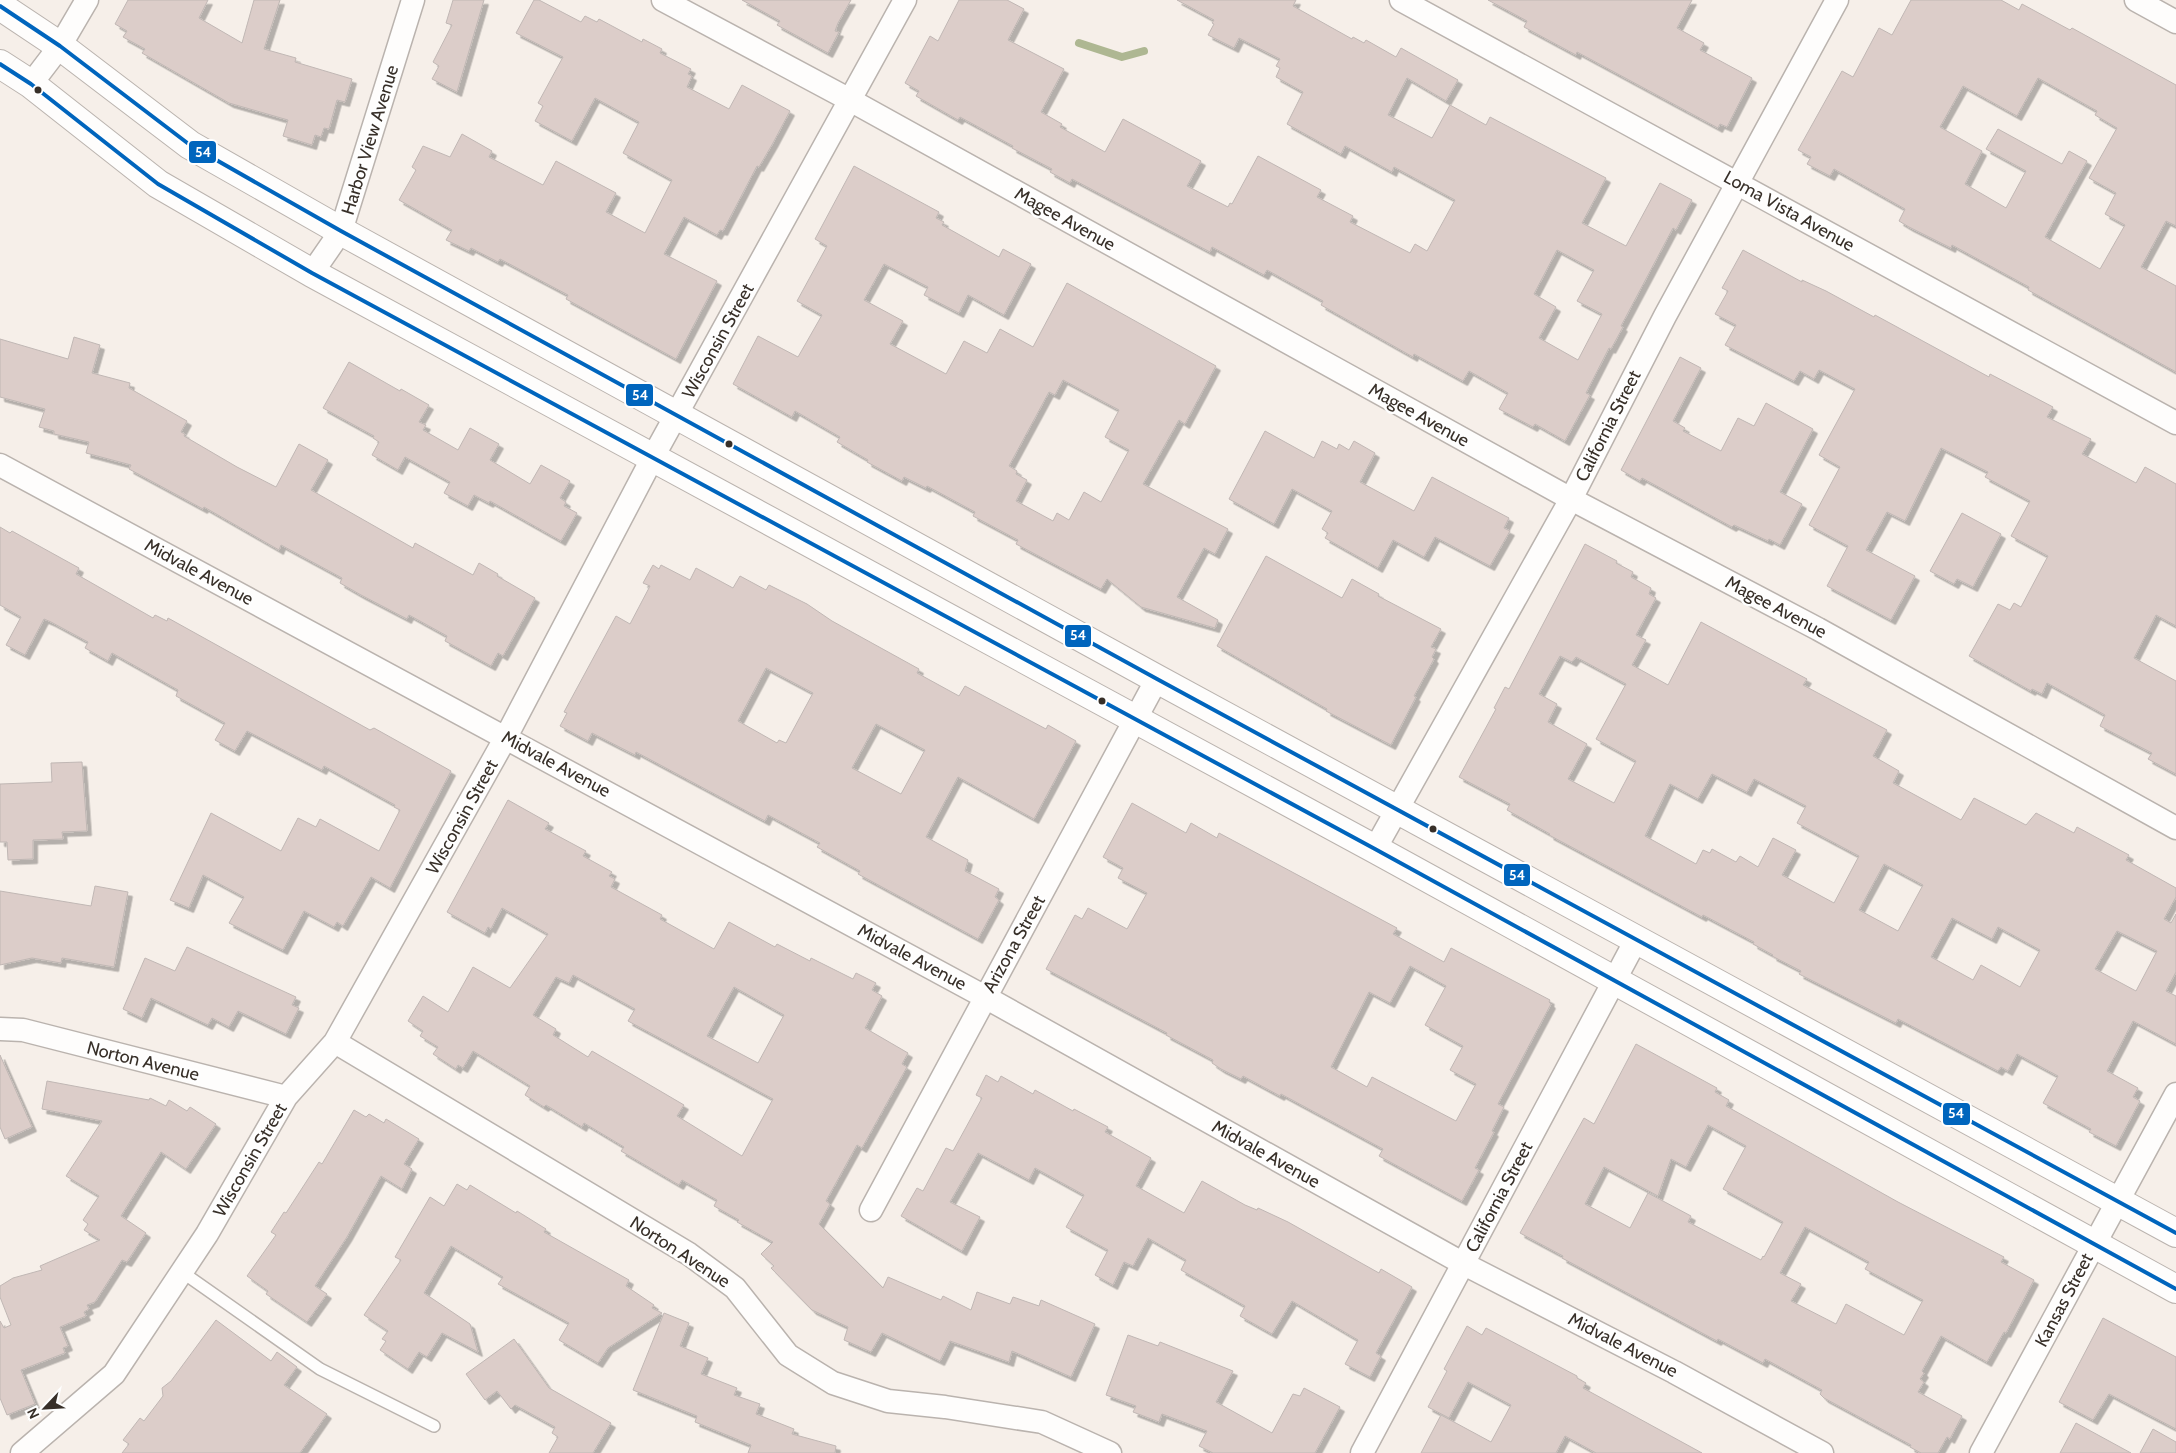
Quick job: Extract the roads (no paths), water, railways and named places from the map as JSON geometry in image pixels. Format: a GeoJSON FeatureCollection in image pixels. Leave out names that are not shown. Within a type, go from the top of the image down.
{"type":"FeatureCollection","features":[{"type":"Feature","properties":{"kind":"main road"},"geometry":{"type":"LineString","coordinates":[[0,6],[60,46],[190,145],[341,231],[1157,679],[2176,1233]]}},
{"type":"Feature","properties":{"kind":"main road"},"geometry":{"type":"LineString","coordinates":[[0,64],[31,84],[158,184],[312,273],[1135,721],[1375,849],[2176,1289]]}},
{"type":"Feature","properties":{"kind":"street"},"geometry":{"type":"LineString","coordinates":[[31,84],[60,46],[87,0]]}},
{"type":"Feature","properties":{"kind":"street","name":"Harbor View Avenue"},"geometry":{"type":"LineString","coordinates":[[312,273],[341,231],[413,0]]}},
{"type":"Feature","properties":{"kind":"street","name":"Magee Avenue"},"geometry":{"type":"LineString","coordinates":[[663,0],[850,100],[1571,499],[1818,629],[2176,828]]}},
{"type":"Feature","properties":{"kind":"street","name":"Wisconsin Street"},"geometry":{"type":"LineString","coordinates":[[22,1453],[114,1374],[207,1234],[286,1097],[335,1042],[506,737],[653,457],[905,0]]}},
{"type":"Feature","properties":{"kind":"street","name":"Loma Vista Avenue"},"geometry":{"type":"LineString","coordinates":[[1401,0],[2176,423]]}},
{"type":"Feature","properties":{"kind":"street","name":"California Street"},"geometry":{"type":"LineString","coordinates":[[1375,849],[1571,499],[1665,316],[1837,0]]}},
{"type":"Feature","properties":{"kind":"street"},"geometry":{"type":"LineString","coordinates":[[2136,0],[2176,22]]}},
{"type":"Feature","properties":{"kind":"street","name":"Midvale Avenue"},"geometry":{"type":"LineString","coordinates":[[0,465],[985,997],[1464,1264],[1674,1372],[1822,1453]]}},
{"type":"Feature","properties":{"kind":"street","name":"Arizona Street"},"geometry":{"type":"LineString","coordinates":[[871,1210],[1157,679]]}},
{"type":"Feature","properties":{"kind":"street","name":"California Street"},"geometry":{"type":"LineString","coordinates":[[1362,1453],[1636,940]]}},
{"type":"Feature","properties":{"kind":"street","name":"Norton Avenue"},"geometry":{"type":"LineString","coordinates":[[0,1029],[23,1030],[286,1097]]}},
{"type":"Feature","properties":{"kind":"street","name":"Norton Avenue"},"geometry":{"type":"LineString","coordinates":[[335,1042],[689,1254],[735,1288],[788,1355],[833,1383],[888,1401],[945,1407],[1042,1422],[1110,1453]]}},
{"type":"Feature","properties":{"kind":"street","name":"Kansas Street"},"geometry":{"type":"LineString","coordinates":[[1982,1453],[2176,1094]]}},
{"type":"Feature","properties":{"kind":"lane"},"geometry":{"type":"LineString","coordinates":[[182,1272],[320,1369],[434,1426]]}},
{"type":"Feature","properties":{"kind":"waterway"},"geometry":{"type":"LineString","coordinates":[[1079,43],[1122,57],[1144,51]]}}]}
